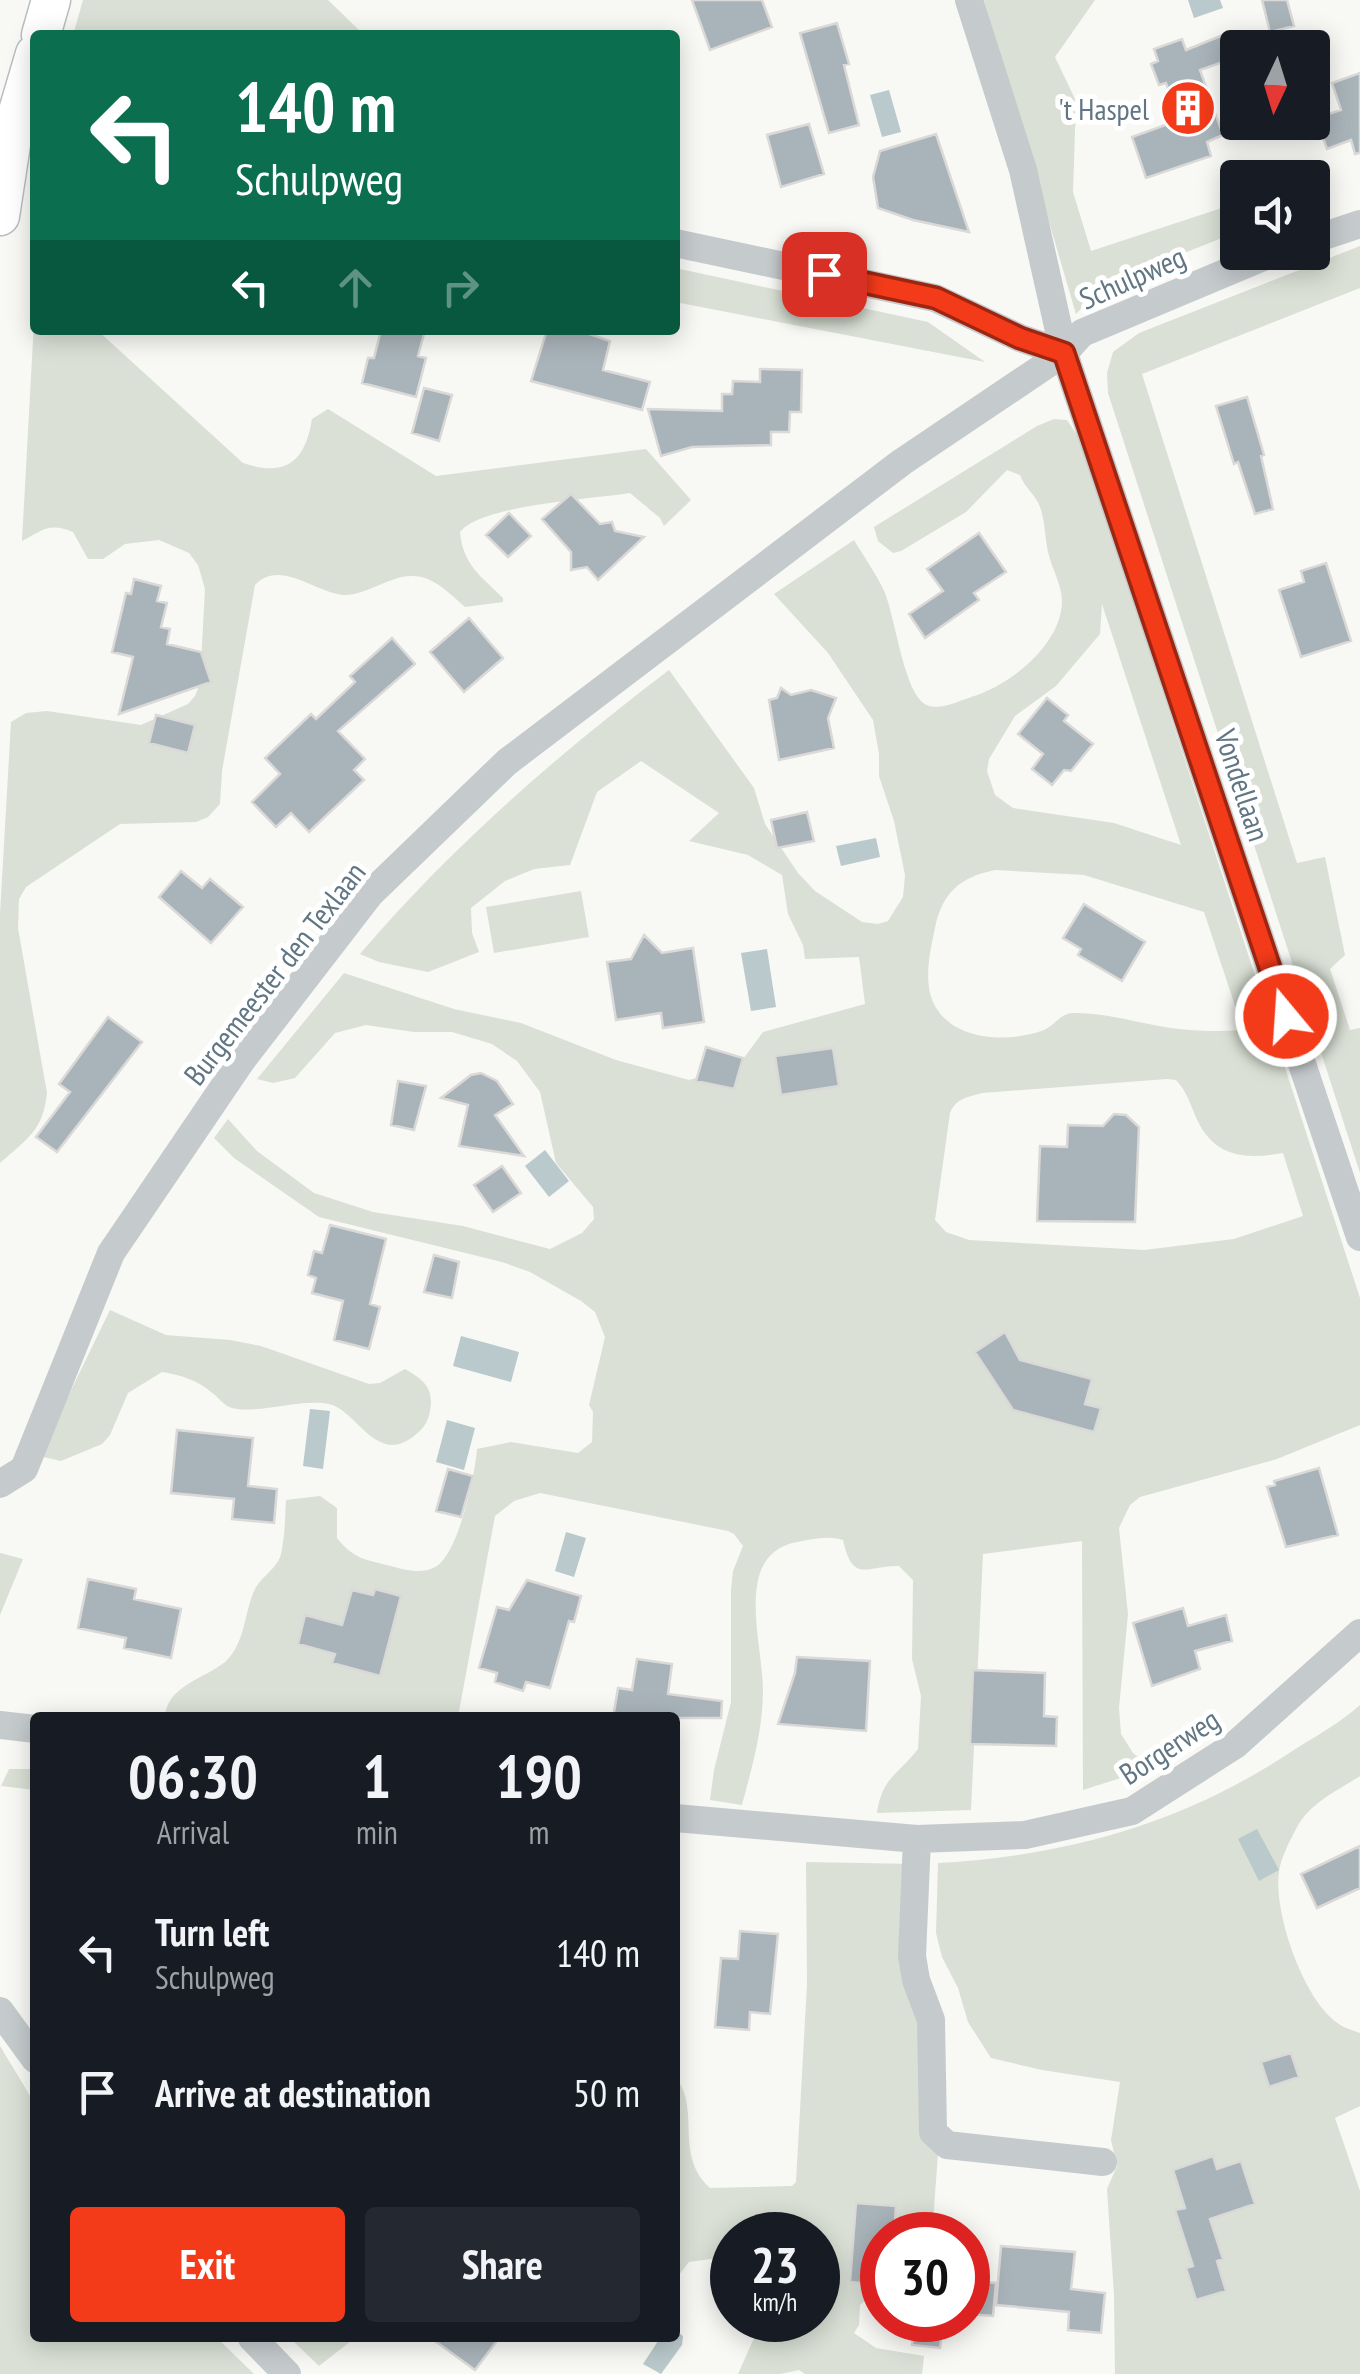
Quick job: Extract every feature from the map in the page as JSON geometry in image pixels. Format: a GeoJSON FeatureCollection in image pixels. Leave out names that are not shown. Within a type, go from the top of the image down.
{"type":"FeatureCollection","features":[{"type":"Feature","properties":{"kind":"street"},"geometry":{"type":"LineString","coordinates":[[42,30],[51,0]]}},
{"type":"Feature","properties":{"kind":"street","name":"Vondellaan"},"geometry":{"type":"LineString","coordinates":[[969,0],[1023,170],[1064,353],[1360,1238]]}},
{"type":"Feature","properties":{"kind":"street"},"geometry":{"type":"LineString","coordinates":[[0,216],[30,73]]}},
{"type":"Feature","properties":{"kind":"street"},"geometry":{"type":"LineString","coordinates":[[1330,234],[1360,224]]}},
{"type":"Feature","properties":{"kind":"street","name":"Schulpweg"},"geometry":{"type":"LineString","coordinates":[[680,245],[936,298],[1020,338],[1064,353],[1082,333],[1232,270]]}},
{"type":"Feature","properties":{"kind":"street","name":"Burgemeester den Texlaan"},"geometry":{"type":"LineString","coordinates":[[0,1484],[24,1469],[111,1253],[242,1060],[370,894],[507,762],[902,462],[1064,353]]}},
{"type":"Feature","properties":{"kind":"street","name":"Borgerweg"},"geometry":{"type":"LineString","coordinates":[[680,1819],[917,1839],[1025,1835],[1132,1810],[1235,1744],[1360,1633]]}},
{"type":"Feature","properties":{"kind":"street"},"geometry":{"type":"LineString","coordinates":[[0,1725],[30,1729]]}},
{"type":"Feature","properties":{"kind":"street"},"geometry":{"type":"LineString","coordinates":[[917,1839],[912,1956],[931,2020],[932,2132],[947,2145],[1103,2162]]}},
{"type":"Feature","properties":{"kind":"street"},"geometry":{"type":"LineString","coordinates":[[0,2011],[30,2052]]}},
{"type":"Feature","properties":{"kind":"street"},"geometry":{"type":"LineString","coordinates":[[256,2342],[287,2374]]}},
{"type":"Feature","properties":{"kind":"shaded area"},"geometry":{"type":"Polygon","coordinates":[[[83,0],[328,0],[359,30],[74,30],[83,0]]]}},
{"type":"Feature","properties":{"kind":"shaded area"},"geometry":{"type":"Polygon","coordinates":[[[984,0],[1095,0],[1055,57],[1076,101],[1073,192],[1091,251],[1220,209],[1220,239],[1104,285],[1076,314],[984,0]]]}},
{"type":"Feature","properties":{"kind":"shaded area"},"geometry":{"type":"Polygon","coordinates":[[[1188,0],[1220,0],[1223,8],[1194,18],[1188,0]]]}},
{"type":"Feature","properties":{"kind":"shaded area"},"geometry":{"type":"Polygon","coordinates":[[[889,90],[901,132],[882,137],[870,95],[889,90]]]}},
{"type":"Feature","properties":{"kind":"shaded area"},"geometry":{"type":"Polygon","coordinates":[[[1360,246],[1360,288],[1142,374],[1297,863],[1325,857],[1345,955],[1330,969],[1350,1030],[1360,1028],[1360,1173],[1108,393],[1107,373],[1113,352],[1139,333],[1299,270],[1330,270],[1330,258],[1360,246]]]}},
{"type":"Feature","properties":{"kind":"shaded area"},"geometry":{"type":"Polygon","coordinates":[[[680,269],[928,322],[985,362],[680,303],[680,269]]]}},
{"type":"Feature","properties":{"kind":"shaded area"},"geometry":{"type":"Polygon","coordinates":[[[33,335],[102,335],[243,463],[258,467],[291,463],[304,446],[312,419],[328,409],[436,476],[646,449],[691,500],[664,526],[630,493],[513,509],[472,523],[460,532],[465,553],[503,602],[465,607],[441,586],[419,577],[394,579],[343,595],[286,576],[275,575],[255,585],[222,771],[220,804],[208,817],[196,822],[120,824],[26,887],[19,899],[18,928],[47,1093],[37,1126],[0,1163],[0,914],[11,722],[26,713],[47,711],[141,725],[188,704],[200,683],[205,589],[198,565],[189,553],[159,540],[125,544],[103,559],[88,559],[73,532],[65,529],[46,529],[22,541],[33,335]]]}},
{"type":"Feature","properties":{"kind":"shaded area"},"geometry":{"type":"Polygon","coordinates":[[[1054,419],[1067,420],[1081,441],[1360,1298],[1360,1425],[1277,1459],[1140,1497],[1130,1505],[1119,1528],[1128,1614],[1119,1708],[1121,1734],[1133,1753],[1152,1768],[1083,1790],[1082,1541],[983,1554],[971,1810],[877,1813],[887,1784],[918,1749],[921,1696],[912,1659],[913,1580],[899,1566],[857,1568],[851,1563],[843,1540],[820,1538],[777,1550],[764,1564],[758,1582],[761,1720],[742,1805],[710,1800],[731,1702],[731,1590],[733,1571],[743,1546],[728,1531],[540,1493],[514,1501],[495,1516],[459,1712],[166,1712],[179,1691],[225,1662],[237,1647],[254,1591],[281,1554],[286,1500],[320,1496],[337,1508],[337,1538],[361,1558],[414,1571],[437,1566],[459,1529],[477,1449],[511,1442],[578,1453],[592,1442],[593,1412],[589,1405],[605,1337],[595,1312],[530,1272],[319,1217],[234,1158],[214,1138],[228,1119],[257,1151],[314,1193],[373,1212],[463,1226],[550,1249],[582,1233],[594,1219],[593,1207],[556,1163],[540,1092],[517,1061],[492,1044],[452,1032],[414,1032],[366,1025],[335,1033],[295,1078],[273,1083],[257,1079],[344,973],[454,1009],[521,1023],[616,1060],[689,1080],[738,1066],[763,1032],[865,1004],[859,957],[805,959],[803,945],[788,914],[782,875],[748,855],[689,841],[719,813],[641,761],[597,792],[570,865],[534,869],[505,881],[471,908],[472,933],[479,952],[428,972],[360,954],[507,803],[669,670],[754,788],[765,824],[798,873],[815,891],[862,922],[888,921],[903,897],[905,875],[894,821],[879,776],[873,720],[828,653],[774,594],[854,540],[885,593],[915,692],[932,707],[986,692],[1016,674],[1052,634],[1062,603],[1040,507],[1020,475],[1007,470],[966,512],[901,551],[893,553],[878,541],[874,527],[1037,426],[1054,419]],[[1102,604],[1100,634],[1056,686],[1015,716],[989,759],[987,771],[995,795],[1013,808],[1114,823],[1181,845],[1102,604]],[[995,870],[972,877],[955,888],[938,915],[928,976],[934,1004],[954,1026],[983,1036],[1015,1037],[1044,1030],[1076,1013],[1179,1029],[1243,1030],[1204,912],[1084,875],[995,870]],[[1176,1080],[982,1093],[959,1101],[950,1113],[935,1220],[946,1232],[969,1240],[1144,1250],[1234,1239],[1303,1216],[1283,1153],[1242,1155],[1220,1147],[1202,1129],[1176,1080]]]}},
{"type":"Feature","properties":{"kind":"shaded area"},"geometry":{"type":"Polygon","coordinates":[[[876,838],[880,857],[841,866],[836,846],[876,838]]]}},
{"type":"Feature","properties":{"kind":"shaded area"},"geometry":{"type":"Polygon","coordinates":[[[581,891],[589,937],[494,953],[486,907],[581,891]]]}},
{"type":"Feature","properties":{"kind":"shaded area"},"geometry":{"type":"Polygon","coordinates":[[[767,949],[776,1007],[751,1011],[741,953],[767,949]]]}},
{"type":"Feature","properties":{"kind":"shaded area"},"geometry":{"type":"Polygon","coordinates":[[[545,1150],[569,1181],[549,1197],[525,1166],[545,1150]]]}},
{"type":"Feature","properties":{"kind":"shaded area"},"geometry":{"type":"Polygon","coordinates":[[[110,1310],[166,1335],[261,1346],[369,1384],[380,1383],[405,1369],[427,1386],[431,1403],[428,1418],[414,1436],[401,1444],[389,1445],[329,1404],[239,1409],[227,1406],[194,1381],[162,1372],[128,1393],[110,1435],[102,1444],[61,1461],[39,1456],[110,1310]]]}},
{"type":"Feature","properties":{"kind":"shaded area"},"geometry":{"type":"Polygon","coordinates":[[[461,1336],[519,1352],[511,1382],[453,1366],[461,1336]]]}},
{"type":"Feature","properties":{"kind":"shaded area"},"geometry":{"type":"Polygon","coordinates":[[[310,1409],[330,1411],[323,1469],[303,1466],[310,1409]]]}},
{"type":"Feature","properties":{"kind":"shaded area"},"geometry":{"type":"Polygon","coordinates":[[[447,1420],[475,1428],[464,1470],[436,1462],[447,1420]]]}},
{"type":"Feature","properties":{"kind":"shaded area"},"geometry":{"type":"Polygon","coordinates":[[[566,1532],[586,1538],[574,1577],[555,1571],[566,1532]]]}},
{"type":"Feature","properties":{"kind":"shaded area"},"geometry":{"type":"Polygon","coordinates":[[[0,1553],[23,1559],[0,1615],[0,1553]]]}},
{"type":"Feature","properties":{"kind":"shaded area"},"geometry":{"type":"Polygon","coordinates":[[[1360,1705],[1360,1776],[1324,1798],[1302,1820],[1281,1862],[1278,1889],[1286,1932],[1314,1997],[1339,2024],[1360,2033],[1360,2106],[1335,2118],[1360,2191],[1360,2374],[1115,2374],[1107,2189],[1117,2166],[1111,2140],[1120,2082],[991,2058],[968,2022],[958,1988],[942,1957],[936,1933],[938,1863],[1081,1843],[1170,1815],[1255,1774],[1360,1705]]]}},
{"type":"Feature","properties":{"kind":"shaded area"},"geometry":{"type":"Polygon","coordinates":[[[9,1769],[30,1769],[30,1789],[1,1786],[9,1769]]]}},
{"type":"Feature","properties":{"kind":"shaded area"},"geometry":{"type":"Polygon","coordinates":[[[1257,1829],[1279,1870],[1259,1881],[1238,1839],[1257,1829]]]}},
{"type":"Feature","properties":{"kind":"shaded area"},"geometry":{"type":"Polygon","coordinates":[[[806,1862],[916,1864],[938,2154],[934,2212],[860,2212],[860,2305],[859,2325],[854,2333],[860,2342],[876,2348],[924,2356],[922,2374],[805,2374],[799,2370],[738,2374],[752,2342],[840,2342],[840,2212],[710,2212],[710,2259],[689,2262],[680,2274],[680,2084],[687,2103],[693,2161],[710,2188],[792,2186],[796,2182],[807,1984],[806,1862]]]}},
{"type":"Feature","properties":{"kind":"shaded area"},"geometry":{"type":"Polygon","coordinates":[[[0,2046],[30,2096],[30,2342],[221,2342],[254,2374],[0,2374],[0,2046]]]}},
{"type":"Feature","properties":{"kind":"shaded area"},"geometry":{"type":"Polygon","coordinates":[[[680,2334],[683,2336],[682,2345],[661,2374],[643,2364],[657,2342],[680,2342],[680,2334]]]}},
{"type":"Feature","properties":{"kind":"shaded area"},"geometry":{"type":"Polygon","coordinates":[[[294,2342],[350,2342],[319,2366],[294,2342]]]}},
{"type":"Feature","properties":{"kind":"building"},"geometry":{"type":"Polygon","coordinates":[[[692,0],[762,0],[772,27],[710,50],[692,0]]]}},
{"type":"Feature","properties":{"kind":"building"},"geometry":{"type":"Polygon","coordinates":[[[1262,0],[1287,0],[1294,26],[1270,30],[1262,0]]]}},
{"type":"Feature","properties":{"kind":"building"},"geometry":{"type":"Polygon","coordinates":[[[837,23],[849,64],[844,65],[859,125],[829,133],[800,33],[837,23]]]}},
{"type":"Feature","properties":{"kind":"building","name":"'t Haspel"},"geometry":{"type":"Polygon","coordinates":[[[1220,36],[1220,63],[1200,70],[1220,136],[1207,142],[1211,156],[1146,178],[1132,137],[1179,120],[1166,83],[1159,85],[1151,64],[1158,61],[1154,49],[1182,39],[1186,50],[1220,36]]]}},
{"type":"Feature","properties":{"kind":"building"},"geometry":{"type":"Polygon","coordinates":[[[1360,73],[1360,153],[1355,154],[1351,140],[1327,149],[1324,140],[1330,140],[1330,114],[1341,110],[1332,83],[1360,73]]]}},
{"type":"Feature","properties":{"kind":"building"},"geometry":{"type":"Polygon","coordinates":[[[809,124],[824,174],[781,187],[767,135],[809,124]]]}},
{"type":"Feature","properties":{"kind":"building"},"geometry":{"type":"Polygon","coordinates":[[[936,134],[969,232],[878,208],[873,177],[880,151],[936,134]]]}},
{"type":"Feature","properties":{"kind":"building"},"geometry":{"type":"Polygon","coordinates":[[[380,335],[424,335],[418,356],[426,358],[416,397],[362,383],[368,358],[374,358],[380,335]]]}},
{"type":"Feature","properties":{"kind":"building"},"geometry":{"type":"Polygon","coordinates":[[[545,335],[593,335],[610,341],[603,370],[650,382],[642,410],[531,381],[545,335]]]}},
{"type":"Feature","properties":{"kind":"building"},"geometry":{"type":"Polygon","coordinates":[[[760,369],[802,370],[801,412],[790,412],[789,432],[771,432],[771,445],[692,447],[661,456],[648,409],[722,411],[722,394],[732,394],[733,381],[760,382],[760,369]]]}},
{"type":"Feature","properties":{"kind":"building"},"geometry":{"type":"Polygon","coordinates":[[[424,388],[452,395],[439,441],[412,433],[424,388]]]}},
{"type":"Feature","properties":{"kind":"building"},"geometry":{"type":"Polygon","coordinates":[[[1247,397],[1264,455],[1261,456],[1273,509],[1255,514],[1216,406],[1247,397]]]}},
{"type":"Feature","properties":{"kind":"building"},"geometry":{"type":"Polygon","coordinates":[[[571,494],[600,524],[612,522],[615,531],[644,537],[598,580],[587,567],[571,570],[571,552],[542,519],[571,494]]]}},
{"type":"Feature","properties":{"kind":"building"},"geometry":{"type":"Polygon","coordinates":[[[509,513],[531,536],[508,557],[486,535],[509,513]]]}},
{"type":"Feature","properties":{"kind":"building"},"geometry":{"type":"Polygon","coordinates":[[[979,533],[1006,572],[974,593],[979,600],[925,638],[909,614],[943,591],[927,569],[979,533]]]}},
{"type":"Feature","properties":{"kind":"building"},"geometry":{"type":"Polygon","coordinates":[[[1326,563],[1351,641],[1301,657],[1279,590],[1304,582],[1301,571],[1326,563]]]}},
{"type":"Feature","properties":{"kind":"building"},"geometry":{"type":"Polygon","coordinates":[[[134,579],[161,586],[157,601],[167,603],[161,627],[170,629],[167,644],[201,652],[211,682],[119,714],[133,657],[112,652],[126,593],[131,594],[134,579]]]}},
{"type":"Feature","properties":{"kind":"building"},"geometry":{"type":"Polygon","coordinates":[[[469,618],[503,658],[464,692],[430,652],[469,618]]]}},
{"type":"Feature","properties":{"kind":"building"},"geometry":{"type":"Polygon","coordinates":[[[392,638],[415,664],[338,731],[365,759],[354,770],[364,780],[309,832],[291,813],[276,827],[252,802],[280,774],[265,758],[311,714],[316,719],[355,682],[350,676],[392,638]]]}},
{"type":"Feature","properties":{"kind":"building"},"geometry":{"type":"Polygon","coordinates":[[[781,688],[791,695],[811,690],[836,698],[828,718],[834,748],[779,760],[769,700],[777,698],[781,688]]]}},
{"type":"Feature","properties":{"kind":"building"},"geometry":{"type":"Polygon","coordinates":[[[1047,698],[1068,715],[1064,721],[1093,744],[1071,771],[1064,770],[1052,785],[1032,769],[1043,754],[1018,734],[1047,698]]]}},
{"type":"Feature","properties":{"kind":"building"},"geometry":{"type":"Polygon","coordinates":[[[156,715],[195,725],[188,753],[149,743],[156,715]]]}},
{"type":"Feature","properties":{"kind":"building"},"geometry":{"type":"Polygon","coordinates":[[[807,812],[814,841],[777,848],[771,820],[807,812]]]}},
{"type":"Feature","properties":{"kind":"building"},"geometry":{"type":"Polygon","coordinates":[[[181,871],[202,888],[210,879],[243,907],[211,943],[159,897],[181,871]]]}},
{"type":"Feature","properties":{"kind":"building"},"geometry":{"type":"Polygon","coordinates":[[[1084,904],[1145,942],[1122,981],[1078,955],[1081,949],[1063,938],[1084,904]]]}},
{"type":"Feature","properties":{"kind":"building"},"geometry":{"type":"Polygon","coordinates":[[[644,935],[662,953],[693,948],[704,1022],[663,1028],[661,1013],[616,1020],[607,962],[631,959],[644,935]]]}},
{"type":"Feature","properties":{"kind":"building"},"geometry":{"type":"Polygon","coordinates":[[[108,1017],[142,1042],[57,1152],[36,1137],[70,1092],[59,1084],[108,1017]]]}},
{"type":"Feature","properties":{"kind":"building"},"geometry":{"type":"Polygon","coordinates":[[[706,1047],[743,1058],[734,1089],[696,1081],[706,1047]]]}},
{"type":"Feature","properties":{"kind":"building"},"geometry":{"type":"Polygon","coordinates":[[[833,1048],[839,1086],[781,1095],[775,1056],[833,1048]]]}},
{"type":"Feature","properties":{"kind":"building"},"geometry":{"type":"Polygon","coordinates":[[[481,1073],[497,1081],[513,1104],[495,1115],[524,1156],[459,1146],[468,1105],[441,1098],[471,1075],[481,1073]]]}},
{"type":"Feature","properties":{"kind":"building"},"geometry":{"type":"Polygon","coordinates":[[[398,1081],[426,1086],[414,1130],[391,1125],[398,1081]]]}},
{"type":"Feature","properties":{"kind":"building"},"geometry":{"type":"Polygon","coordinates":[[[1114,1114],[1126,1115],[1139,1127],[1135,1222],[1037,1221],[1040,1146],[1067,1147],[1068,1125],[1103,1126],[1114,1114]]]}},
{"type":"Feature","properties":{"kind":"building"},"geometry":{"type":"Polygon","coordinates":[[[502,1166],[521,1193],[493,1212],[474,1185],[502,1166]]]}},
{"type":"Feature","properties":{"kind":"building"},"geometry":{"type":"Polygon","coordinates":[[[330,1225],[386,1239],[370,1304],[380,1307],[369,1349],[334,1340],[343,1301],[312,1293],[316,1278],[308,1275],[314,1251],[322,1253],[330,1225]]]}},
{"type":"Feature","properties":{"kind":"building"},"geometry":{"type":"Polygon","coordinates":[[[434,1255],[459,1262],[452,1298],[424,1292],[434,1255]]]}},
{"type":"Feature","properties":{"kind":"building"},"geometry":{"type":"Polygon","coordinates":[[[1005,1332],[1020,1360],[1092,1379],[1085,1404],[1101,1408],[1094,1432],[1013,1410],[975,1352],[1005,1332]]]}},
{"type":"Feature","properties":{"kind":"building"},"geometry":{"type":"Polygon","coordinates":[[[177,1430],[253,1438],[248,1486],[277,1489],[274,1523],[232,1519],[234,1499],[171,1493],[177,1430]]]}},
{"type":"Feature","properties":{"kind":"building"},"geometry":{"type":"Polygon","coordinates":[[[1319,1468],[1338,1535],[1286,1547],[1267,1487],[1275,1485],[1274,1481],[1319,1468]]]}},
{"type":"Feature","properties":{"kind":"building"},"geometry":{"type":"Polygon","coordinates":[[[448,1469],[473,1476],[461,1517],[436,1511],[448,1469]]]}},
{"type":"Feature","properties":{"kind":"building"},"geometry":{"type":"Polygon","coordinates":[[[88,1579],[136,1589],[134,1599],[181,1609],[171,1658],[124,1648],[126,1638],[78,1628],[88,1579]]]}},
{"type":"Feature","properties":{"kind":"building"},"geometry":{"type":"Polygon","coordinates":[[[527,1580],[581,1596],[574,1622],[569,1621],[550,1688],[526,1682],[523,1691],[495,1682],[497,1673],[479,1668],[497,1607],[509,1610],[527,1580]]]}},
{"type":"Feature","properties":{"kind":"building"},"geometry":{"type":"Polygon","coordinates":[[[375,1589],[401,1596],[380,1676],[332,1663],[335,1654],[298,1644],[305,1615],[342,1625],[352,1590],[373,1595],[375,1589]]]}},
{"type":"Feature","properties":{"kind":"building"},"geometry":{"type":"Polygon","coordinates":[[[1183,1608],[1188,1626],[1226,1615],[1232,1641],[1195,1651],[1200,1669],[1152,1686],[1133,1623],[1183,1608]]]}},
{"type":"Feature","properties":{"kind":"building"},"geometry":{"type":"Polygon","coordinates":[[[797,1657],[870,1661],[866,1731],[778,1724],[797,1657]]]}},
{"type":"Feature","properties":{"kind":"building"},"geometry":{"type":"Polygon","coordinates":[[[637,1659],[672,1664],[668,1694],[722,1701],[721,1718],[680,1718],[680,1712],[614,1712],[618,1688],[632,1690],[637,1659]]]}},
{"type":"Feature","properties":{"kind":"building"},"geometry":{"type":"Polygon","coordinates":[[[973,1670],[1045,1673],[1044,1716],[1057,1717],[1056,1746],[970,1744],[973,1670]]]}},
{"type":"Feature","properties":{"kind":"building"},"geometry":{"type":"Polygon","coordinates":[[[1360,1846],[1360,1888],[1317,1908],[1301,1874],[1360,1846]]]}},
{"type":"Feature","properties":{"kind":"building"},"geometry":{"type":"Polygon","coordinates":[[[740,1931],[778,1934],[770,2014],[750,2012],[749,2030],[715,2027],[721,1958],[738,1959],[740,1931]]]}},
{"type":"Feature","properties":{"kind":"building"},"geometry":{"type":"Polygon","coordinates":[[[1291,2053],[1299,2077],[1269,2087],[1261,2062],[1291,2053]]]}},
{"type":"Feature","properties":{"kind":"building"},"geometry":{"type":"Polygon","coordinates":[[[1213,2156],[1217,2169],[1241,2161],[1255,2204],[1210,2219],[1223,2259],[1217,2261],[1226,2291],[1196,2300],[1186,2268],[1193,2266],[1175,2210],[1185,2208],[1173,2170],[1213,2156]]]}},
{"type":"Feature","properties":{"kind":"building"},"geometry":{"type":"Polygon","coordinates":[[[856,2203],[896,2206],[896,2212],[860,2212],[860,2283],[850,2282],[856,2203]]]}},
{"type":"Feature","properties":{"kind":"building"},"geometry":{"type":"Polygon","coordinates":[[[1001,2246],[1075,2252],[1071,2289],[1105,2293],[1101,2333],[1068,2330],[1069,2312],[996,2305],[1001,2246]]]}},
{"type":"Feature","properties":{"kind":"building"},"geometry":{"type":"Polygon","coordinates":[[[990,2283],[996,2283],[990,2316],[990,2283]]]}},
{"type":"Feature","properties":{"kind":"building"},"geometry":{"type":"Polygon","coordinates":[[[436,2342],[496,2342],[475,2370],[436,2342]]]}},
{"type":"Feature","properties":{"kind":"building"},"geometry":{"type":"Polygon","coordinates":[[[912,2342],[941,2342],[940,2348],[912,2345],[912,2342]]]}},
{"type":"Feature","properties":{"kind":"place","name":"'t Haspel"},"geometry":{"type":"Point","coordinates":[1188,108]}},
{"type":"Feature","properties":{"kind":"route"},"geometry":{"type":"LineString","coordinates":[[824,274],[936,298],[1020,338],[1064,353],[1286,1016]]}}]}
